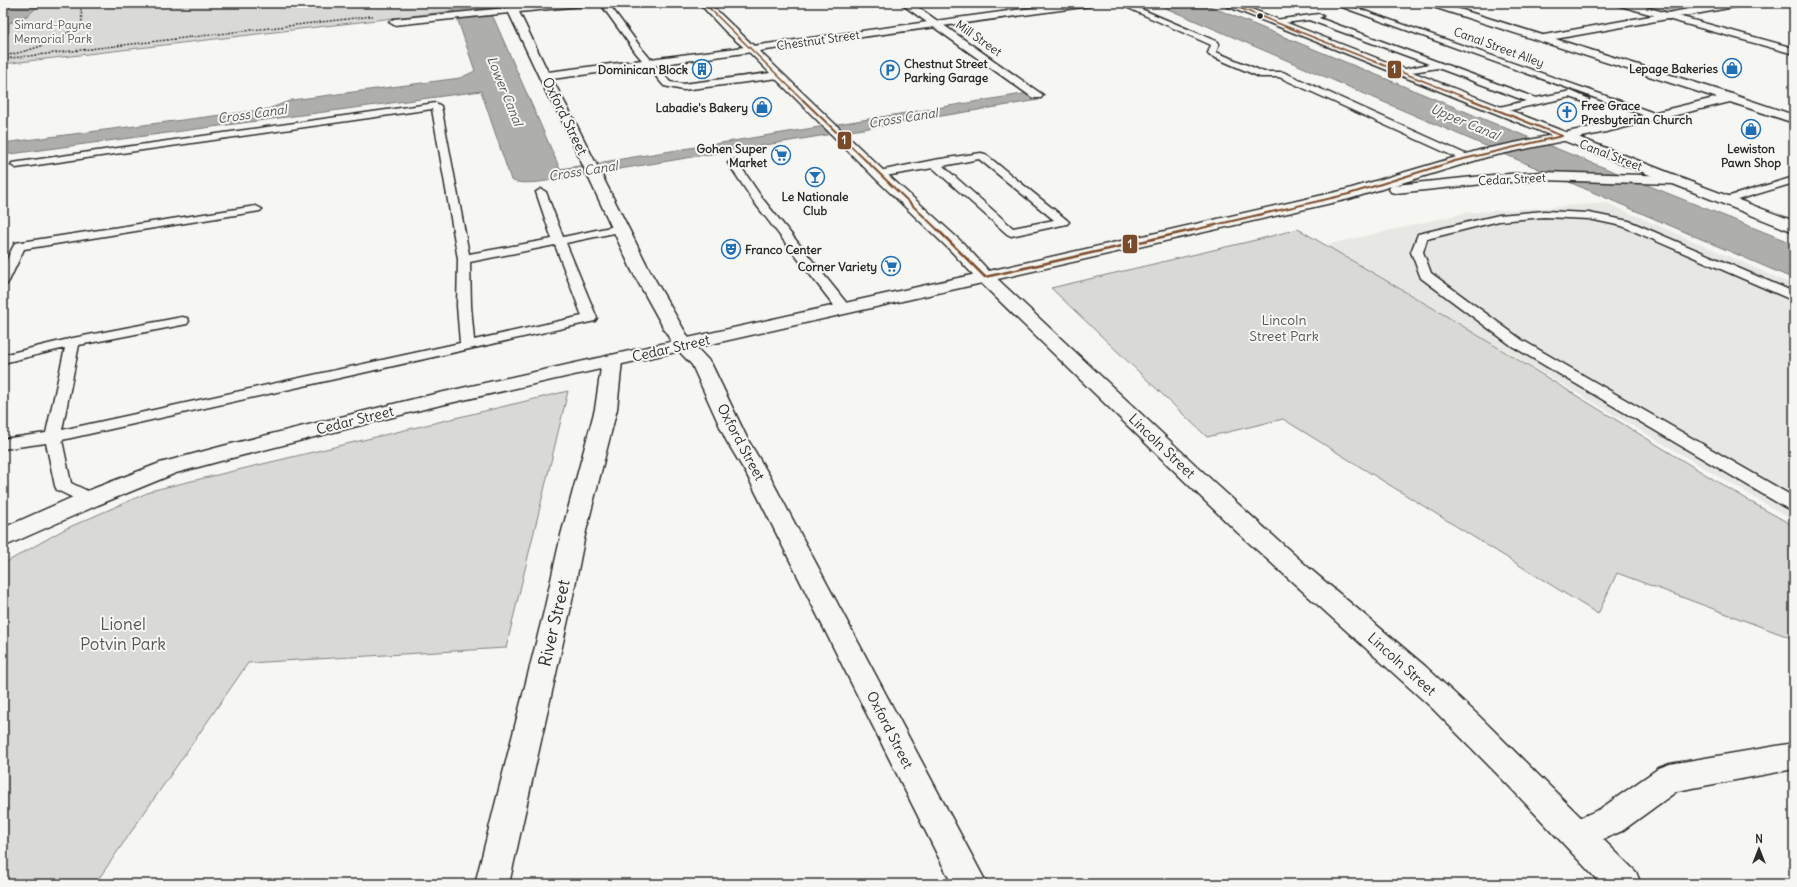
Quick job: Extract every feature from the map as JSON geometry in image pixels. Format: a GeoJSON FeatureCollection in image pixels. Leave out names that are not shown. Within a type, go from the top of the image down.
{"type":"FeatureCollection","features":[{"type":"Feature","properties":{"kind":"main road"},"geometry":{"type":"LineString","coordinates":[[394,22],[499,11],[511,6],[581,3]]}},
{"type":"Feature","properties":{"kind":"main road","name":"Lincoln Street"},"geometry":{"type":"LineString","coordinates":[[704,3],[728,29],[752,49],[879,174],[957,247],[985,277],[1186,469],[1284,560],[1414,673],[1502,757],[1624,884]]}},
{"type":"Feature","properties":{"kind":"main road","name":"Mill Street"},"geometry":{"type":"LineString","coordinates":[[905,3],[938,24],[1037,95]]}},
{"type":"Feature","properties":{"kind":"main road","name":"Chestnut Street"},"geometry":{"type":"LineString","coordinates":[[546,76],[1090,3]]}},
{"type":"Feature","properties":{"kind":"main road","name":"Canal Street"},"geometry":{"type":"LineString","coordinates":[[1227,3],[1794,227]]}},
{"type":"Feature","properties":{"kind":"main road"},"geometry":{"type":"LineString","coordinates":[[1430,3],[1544,38],[1794,119]]}},
{"type":"Feature","properties":{"kind":"main road"},"geometry":{"type":"LineString","coordinates":[[1620,3],[1794,51]]}},
{"type":"Feature","properties":{"kind":"main road"},"geometry":{"type":"LineString","coordinates":[[1544,38],[1740,3]]}},
{"type":"Feature","properties":{"kind":"main road","name":"Oxford Street"},"geometry":{"type":"LineString","coordinates":[[511,6],[524,36],[546,76],[641,271],[683,345],[701,363],[737,440],[762,482],[970,884]]}},
{"type":"Feature","properties":{"kind":"main road","name":"Cedar Street"},"geometry":{"type":"LineString","coordinates":[[3,538],[90,498],[168,468],[223,453],[426,402],[1349,194],[1485,153],[1641,120],[1731,98]]}},
{"type":"Feature","properties":{"kind":"main road","name":"Cedar Street"},"geometry":{"type":"LineString","coordinates":[[1349,194],[1493,179],[1542,176],[1675,180]]}},
{"type":"Feature","properties":{"kind":"main road","name":"River Street"},"geometry":{"type":"LineString","coordinates":[[492,884],[557,611],[573,535],[606,409],[612,361]]}},
{"type":"Feature","properties":{"kind":"main road"},"geometry":{"type":"LineString","coordinates":[[1578,835],[1611,820],[1670,778],[1794,756]]}},
{"type":"Feature","properties":{"kind":"lane"},"geometry":{"type":"LineString","coordinates":[[604,3],[639,51],[650,62],[667,84],[683,87],[778,75]]}},
{"type":"Feature","properties":{"kind":"lane"},"geometry":{"type":"LineString","coordinates":[[1121,3],[1215,44],[1212,53],[1263,75],[1280,74],[1466,158]]}},
{"type":"Feature","properties":{"kind":"lane","name":"Canal Street Alley"},"geometry":{"type":"LineString","coordinates":[[1335,3],[1654,116]]}},
{"type":"Feature","properties":{"kind":"lane"},"geometry":{"type":"LineString","coordinates":[[1341,12],[1396,32],[1363,37]]}},
{"type":"Feature","properties":{"kind":"lane"},"geometry":{"type":"LineString","coordinates":[[1275,22],[1328,14]]}},
{"type":"Feature","properties":{"kind":"lane"},"geometry":{"type":"LineString","coordinates":[[1309,17],[1535,101]]}},
{"type":"Feature","properties":{"kind":"lane"},"geometry":{"type":"LineString","coordinates":[[1403,72],[1439,66]]}},
{"type":"Feature","properties":{"kind":"lane"},"geometry":{"type":"LineString","coordinates":[[1498,110],[1571,94],[1641,120]]}},
{"type":"Feature","properties":{"kind":"lane"},"geometry":{"type":"LineString","coordinates":[[16,165],[436,106],[464,260],[464,306],[467,345]]}},
{"type":"Feature","properties":{"kind":"lane"},"geometry":{"type":"LineString","coordinates":[[879,174],[934,163],[981,156],[1063,222],[1011,232],[934,163]]}},
{"type":"Feature","properties":{"kind":"lane"},"geometry":{"type":"LineString","coordinates":[[733,163],[758,200],[844,309]]}},
{"type":"Feature","properties":{"kind":"lane"},"geometry":{"type":"LineString","coordinates":[[1726,200],[1794,180]]}},
{"type":"Feature","properties":{"kind":"lane"},"geometry":{"type":"LineString","coordinates":[[3,444],[53,437],[590,318],[541,192]]}},
{"type":"Feature","properties":{"kind":"lane"},"geometry":{"type":"LineString","coordinates":[[3,281],[19,246],[256,209]]}},
{"type":"Feature","properties":{"kind":"lane"},"geometry":{"type":"LineString","coordinates":[[1794,297],[1625,223],[1589,216],[1544,214],[1499,218],[1422,238],[1417,252],[1425,275],[1518,343],[1794,505]]}},
{"type":"Feature","properties":{"kind":"lane"},"geometry":{"type":"LineString","coordinates":[[464,260],[620,229]]}},
{"type":"Feature","properties":{"kind":"lane"},"geometry":{"type":"LineString","coordinates":[[3,359],[73,342],[182,320]]}},
{"type":"Feature","properties":{"kind":"lane"},"geometry":{"type":"LineString","coordinates":[[73,342],[53,437],[63,486],[90,498]]}},
{"type":"Feature","properties":{"kind":"path"},"geometry":{"type":"LineString","coordinates":[[3,56],[55,41],[76,28],[82,22],[81,7],[87,3]]}},
{"type":"Feature","properties":{"kind":"path"},"geometry":{"type":"LineString","coordinates":[[3,59],[376,16]]}},
{"type":"Feature","properties":{"kind":"shaded area"},"geometry":{"type":"Polygon","coordinates":[[[1607,203],[1794,285],[1794,521],[1326,245],[1465,213],[1607,203]]]}},
{"type":"Feature","properties":{"kind":"green space","name":"Simard-Payne Memorial Park"},"geometry":{"type":"Polygon","coordinates":[[[42,3],[451,3],[453,11],[3,64],[3,40],[8,32],[9,23],[28,15],[42,3]]]}},
{"type":"Feature","properties":{"kind":"green space"},"geometry":{"type":"Polygon","coordinates":[[[1631,3],[1707,3],[1661,11],[1631,3]]]}},
{"type":"Feature","properties":{"kind":"green space","name":"Lincoln Street Park"},"geometry":{"type":"Polygon","coordinates":[[[1298,229],[1438,311],[1749,501],[1794,526],[1794,639],[1617,573],[1598,614],[1283,419],[1207,437],[1051,288],[1298,229]]]}},
{"type":"Feature","properties":{"kind":"green space","name":"Lionel Potvin Park"},"geometry":{"type":"Polygon","coordinates":[[[568,391],[506,648],[248,663],[95,884],[3,884],[3,564],[65,529],[154,490],[568,391]]]}},
{"type":"Feature","properties":{"kind":"water"},"geometry":{"type":"Polygon","coordinates":[[[3,3],[42,3],[28,15],[9,23],[9,32],[3,40],[3,3]]]}},
{"type":"Feature","properties":{"kind":"water"},"geometry":{"type":"Polygon","coordinates":[[[452,3],[487,3],[560,169],[1029,93],[1039,100],[532,183],[516,182],[511,180],[481,91],[3,155],[3,143],[268,109],[292,100],[460,78],[475,71],[452,3]]]}},
{"type":"Feature","properties":{"kind":"water","name":"Upper Canal"},"geometry":{"type":"Polygon","coordinates":[[[1154,3],[1202,3],[1493,123],[1794,244],[1794,279],[1154,3]]]}},
{"type":"Feature","properties":{"kind":"transit line","name":"1"},"geometry":{"type":"LineString","coordinates":[[704,3],[883,178],[957,247],[985,277]]}},
{"type":"Feature","properties":{"kind":"transit line","name":"1"},"geometry":{"type":"LineString","coordinates":[[1227,3],[1562,136]]}},
{"type":"Feature","properties":{"kind":"transit line","name":"1"},"geometry":{"type":"LineString","coordinates":[[985,277],[1349,194],[1455,161],[1562,136]]}},
{"type":"Feature","properties":{"kind":"place","name":"Lepage Bakeries"},"geometry":{"type":"Point","coordinates":[1732,68]}},
{"type":"Feature","properties":{"kind":"place","name":"Dominican Block"},"geometry":{"type":"Point","coordinates":[702,69]}},
{"type":"Feature","properties":{"kind":"place","name":"Chestnut Street Parking Garage"},"geometry":{"type":"Point","coordinates":[890,70]}},
{"type":"Feature","properties":{"kind":"place","name":"Labadie's Bakery"},"geometry":{"type":"Point","coordinates":[762,107]}},
{"type":"Feature","properties":{"kind":"place","name":"Free Grace Presbyterian Church"},"geometry":{"type":"Point","coordinates":[1567,112]}},
{"type":"Feature","properties":{"kind":"place","name":"Lewiston Pawn Shop"},"geometry":{"type":"Point","coordinates":[1751,129]}},
{"type":"Feature","properties":{"kind":"place","name":"Gohen Super Market"},"geometry":{"type":"Point","coordinates":[781,155]}},
{"type":"Feature","properties":{"kind":"place","name":"Le Nationale Club"},"geometry":{"type":"Point","coordinates":[815,177]}},
{"type":"Feature","properties":{"kind":"place","name":"Franco Center"},"geometry":{"type":"Point","coordinates":[731,249]}},
{"type":"Feature","properties":{"kind":"place","name":"Corner Variety"},"geometry":{"type":"Point","coordinates":[891,266]}},
{"type":"Feature","properties":{"kind":"water label","name":"Lower Canal"},"geometry":{"type":"Point","coordinates":[505,91]}},
{"type":"Feature","properties":{"kind":"water label","name":"Cross Canal"},"geometry":{"type":"Point","coordinates":[252,114]}},
{"type":"Feature","properties":{"kind":"water label","name":"Cross Canal"},"geometry":{"type":"Point","coordinates":[903,118]}},
{"type":"Feature","properties":{"kind":"water label","name":"Cross Canal"},"geometry":{"type":"Point","coordinates":[583,171]}}]}
